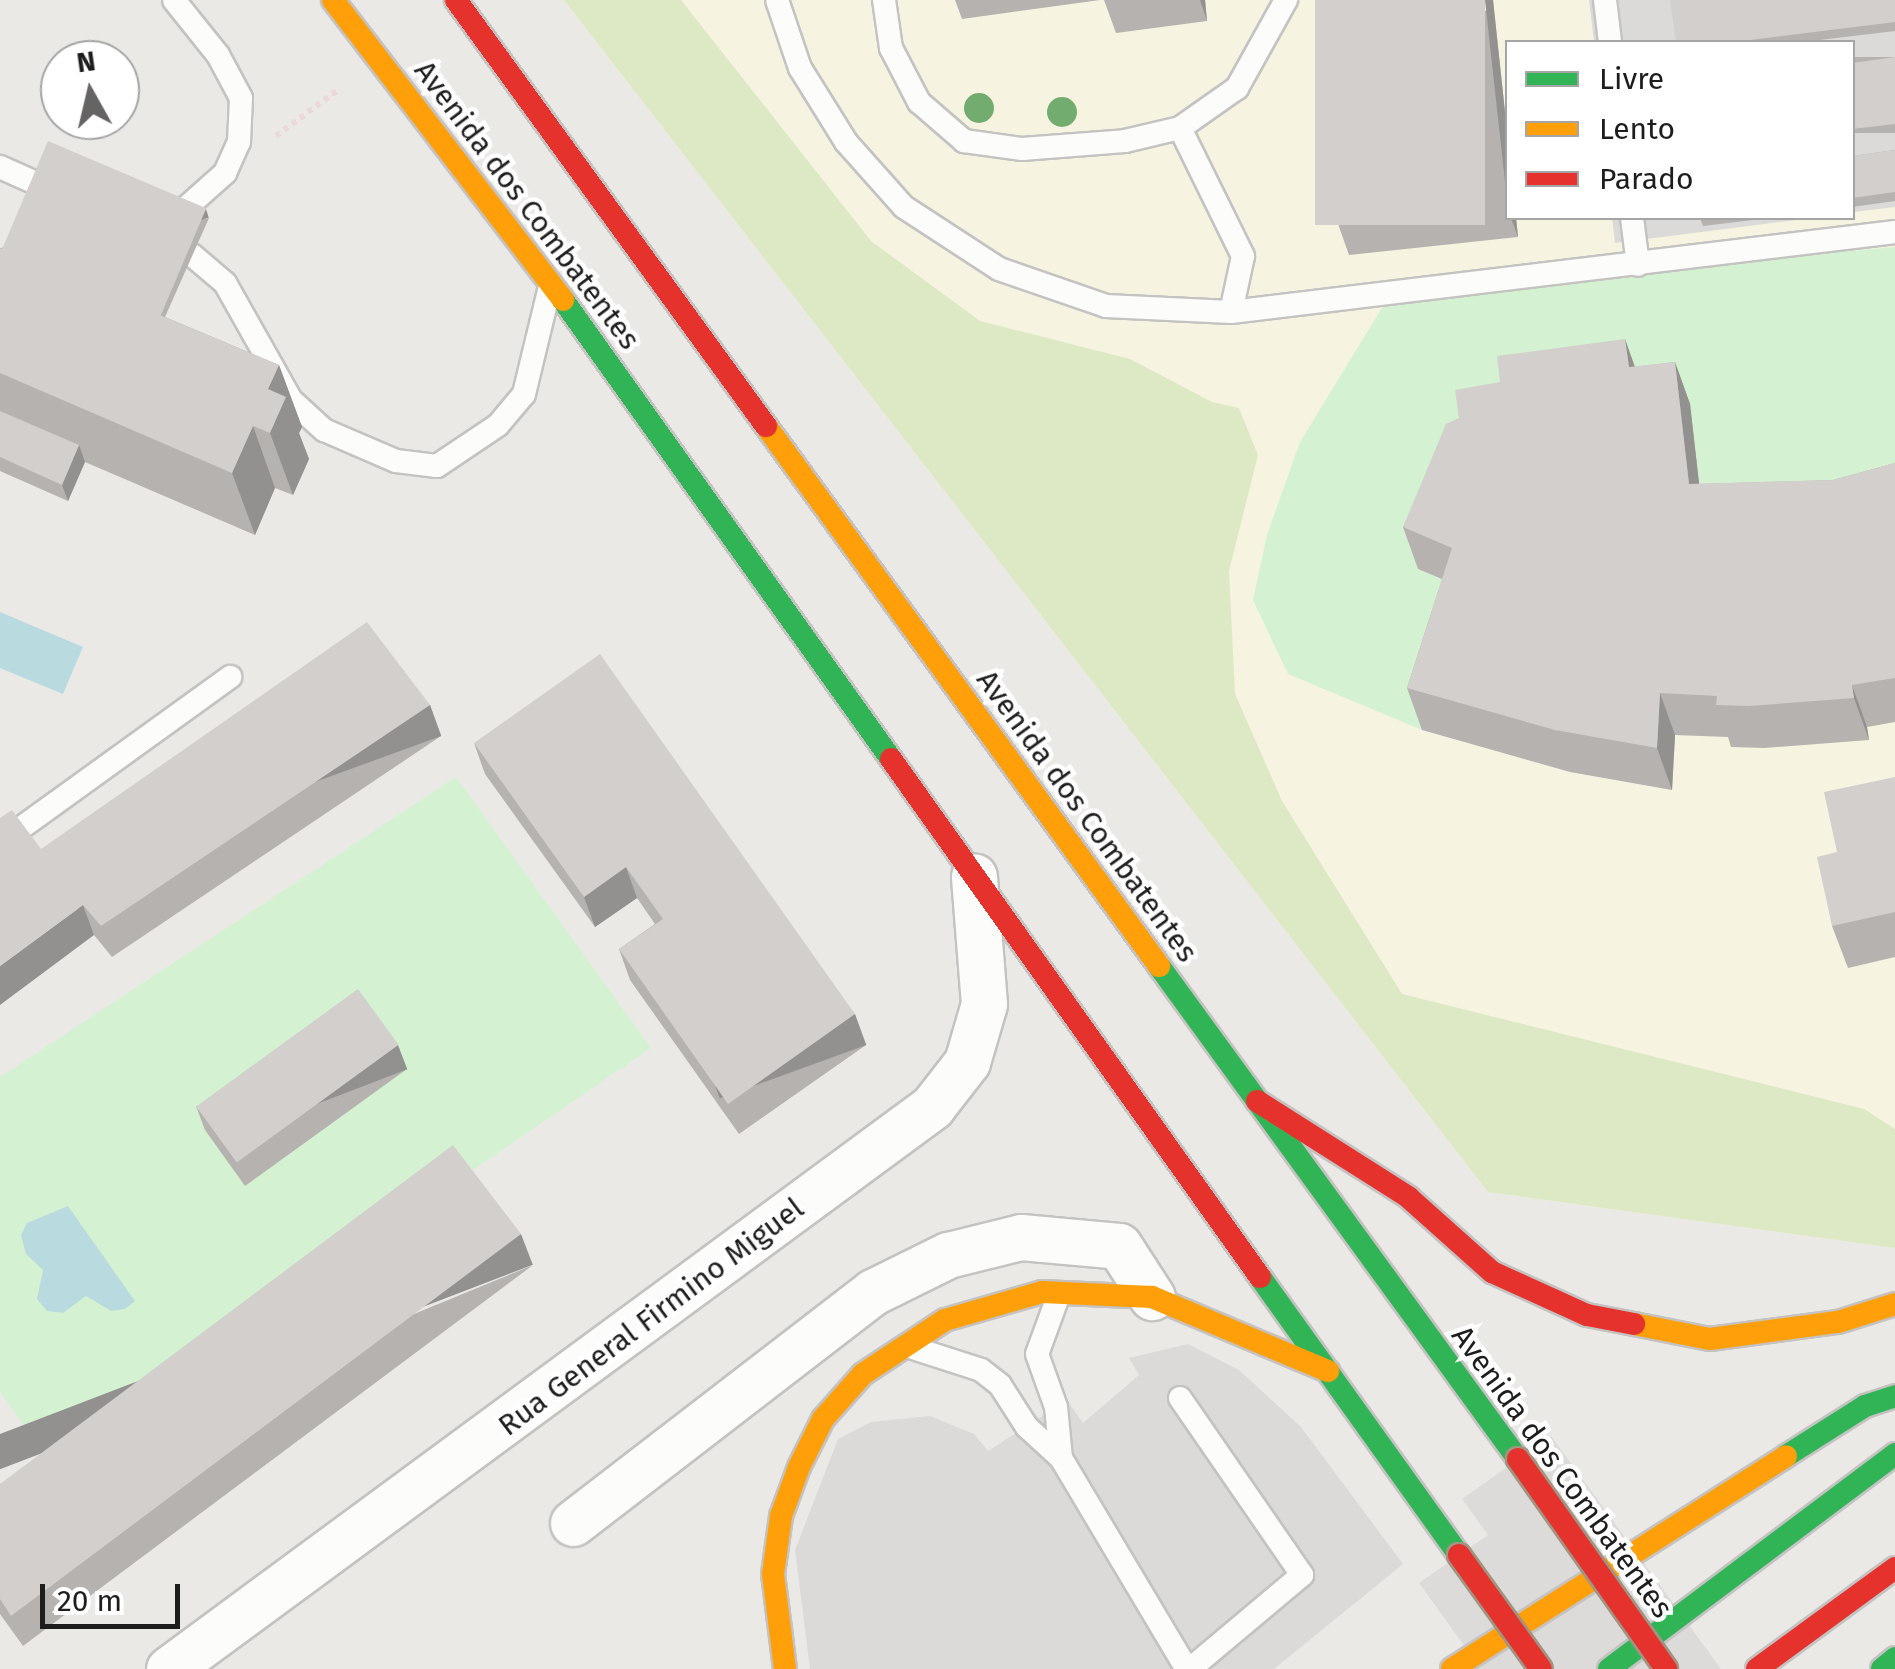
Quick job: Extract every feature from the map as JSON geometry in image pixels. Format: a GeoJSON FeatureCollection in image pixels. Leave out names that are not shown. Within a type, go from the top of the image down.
{"type":"FeatureCollection","features":[{"type":"Feature","properties":{"kind":"main road","name":"Avenida dos Combatentes"},"geometry":{"type":"LineString","coordinates":[[333,0],[550,282],[923,796],[974,876],[1540,1669]]}},
{"type":"Feature","properties":{"kind":"main road","name":"Avenida dos Combatentes"},"geometry":{"type":"LineString","coordinates":[[456,0],[1518,1459],[1666,1669]]}},
{"type":"Feature","properties":{"kind":"main road"},"geometry":{"type":"LineString","coordinates":[[1257,1101],[1408,1198],[1492,1272],[1588,1315],[1710,1339],[1820,1325],[1895,1304]]}},
{"type":"Feature","properties":{"kind":"main road"},"geometry":{"type":"LineString","coordinates":[[785,1669],[773,1574],[781,1516],[798,1467],[823,1419],[900,1345],[994,1302],[1060,1291],[1152,1297],[1328,1371]]}},
{"type":"Feature","properties":{"kind":"main road"},"geometry":{"type":"LineString","coordinates":[[1452,1669],[1866,1406],[1895,1396]]}},
{"type":"Feature","properties":{"kind":"main road"},"geometry":{"type":"LineString","coordinates":[[1609,1669],[1895,1454]]}},
{"type":"Feature","properties":{"kind":"main road"},"geometry":{"type":"LineString","coordinates":[[1757,1669],[1895,1568]]}},
{"type":"Feature","properties":{"kind":"main road"},"geometry":{"type":"LineString","coordinates":[[1882,1669],[1895,1658]]}},
{"type":"Feature","properties":{"kind":"street","name":"Rua General Firmino Miguel"},"geometry":{"type":"LineString","coordinates":[[169,1669],[932,1107],[966,1062],[984,1004],[974,876]]}},
{"type":"Feature","properties":{"kind":"street"},"geometry":{"type":"LineString","coordinates":[[574,1523],[874,1292],[948,1255],[1022,1237],[1119,1246],[1152,1297]]}},
{"type":"Feature","properties":{"kind":"lane"},"geometry":{"type":"LineString","coordinates":[[152,235],[225,173],[239,142],[242,98],[218,54],[174,0]]}},
{"type":"Feature","properties":{"kind":"lane"},"geometry":{"type":"LineString","coordinates":[[777,0],[800,68],[846,142],[904,207],[999,269],[1106,306],[1231,312],[1638,266],[1895,232]]}},
{"type":"Feature","properties":{"kind":"lane"},"geometry":{"type":"LineString","coordinates":[[884,0],[892,48],[919,102],[964,141],[1022,149],[1125,141],[1180,128],[1237,88],[1286,0]]}},
{"type":"Feature","properties":{"kind":"lane"},"geometry":{"type":"LineString","coordinates":[[1605,0],[1610,40]]}},
{"type":"Feature","properties":{"kind":"lane"},"geometry":{"type":"LineString","coordinates":[[1180,128],[1243,256],[1231,312]]}},
{"type":"Feature","properties":{"kind":"lane"},"geometry":{"type":"LineString","coordinates":[[0,167],[36,183]]}},
{"type":"Feature","properties":{"kind":"lane"},"geometry":{"type":"LineString","coordinates":[[1632,220],[1638,266]]}},
{"type":"Feature","properties":{"kind":"lane"},"geometry":{"type":"LineString","coordinates":[[192,256],[225,283],[290,400],[324,430],[396,461],[436,466],[498,425],[524,394],[543,336],[550,282]]}},
{"type":"Feature","properties":{"kind":"lane"},"geometry":{"type":"LineString","coordinates":[[0,843],[230,677]]}},
{"type":"Feature","properties":{"kind":"lane"},"geometry":{"type":"LineString","coordinates":[[1060,1291],[1037,1354],[1056,1407],[1061,1458]]}},
{"type":"Feature","properties":{"kind":"lane"},"geometry":{"type":"LineString","coordinates":[[900,1345],[981,1370],[1000,1385],[1026,1427],[1061,1458],[1188,1669],[1302,1575],[1180,1398]]}},
{"type":"Feature","properties":{"kind":"path"},"geometry":{"type":"LineString","coordinates":[[225,173],[380,60]]}},
{"type":"Feature","properties":{"kind":"shaded area"},"geometry":{"type":"Polygon","coordinates":[[[564,0],[1895,0],[1895,1248],[1488,1192],[564,0]]]}},
{"type":"Feature","properties":{"kind":"shaded area"},"geometry":{"type":"Polygon","coordinates":[[[1589,0],[1895,0],[1895,207],[1855,212],[1855,40],[1594,40],[1589,0]]]}},
{"type":"Feature","properties":{"kind":"shaded area"},"geometry":{"type":"Polygon","coordinates":[[[1612,220],[1796,220],[1615,243],[1612,220]]]}},
{"type":"Feature","properties":{"kind":"shaded area"},"geometry":{"type":"Polygon","coordinates":[[[1188,1344],[1239,1370],[1301,1427],[1403,1564],[1274,1669],[810,1669],[795,1550],[838,1439],[871,1422],[930,1416],[974,1434],[988,1451],[1067,1400],[1083,1423],[1139,1375],[1129,1358],[1188,1344]]]}},
{"type":"Feature","properties":{"kind":"green space"},"geometry":{"type":"Polygon","coordinates":[[[564,0],[681,0],[871,241],[980,321],[1130,359],[1212,402],[1239,408],[1258,455],[1229,571],[1235,694],[1282,801],[1402,994],[1864,1109],[1895,1129],[1895,1248],[1488,1192],[564,0]]]}},
{"type":"Feature","properties":{"kind":"green space"},"geometry":{"type":"Polygon","coordinates":[[[1895,247],[1895,512],[1419,568],[1467,590],[1422,730],[1288,674],[1253,600],[1267,535],[1300,442],[1391,293],[1895,247]]]}},
{"type":"Feature","properties":{"kind":"green space"},"geometry":{"type":"Polygon","coordinates":[[[456,777],[651,1048],[49,1461],[0,1392],[0,1077],[456,777]]]}},
{"type":"Feature","properties":{"kind":"water"},"geometry":{"type":"Polygon","coordinates":[[[0,612],[83,647],[63,694],[0,668],[0,612]]]}},
{"type":"Feature","properties":{"kind":"water"},"geometry":{"type":"Polygon","coordinates":[[[68,1206],[135,1301],[125,1309],[111,1311],[86,1296],[63,1313],[47,1311],[37,1299],[43,1270],[26,1254],[21,1235],[27,1223],[68,1206]]]}},
{"type":"Feature","properties":{"kind":"pier"},"geometry":{"type":"Polygon","coordinates":[[[1551,1436],[1721,1669],[1481,1669],[1419,1583],[1488,1535],[1462,1499],[1551,1436]]]}},
{"type":"Feature","properties":{"kind":"building"},"geometry":{"type":"Polygon","coordinates":[[[1315,0],[1485,0],[1485,225],[1315,225],[1315,0]]]}},
{"type":"Feature","properties":{"kind":"building"},"geometry":{"type":"Polygon","coordinates":[[[1670,0],[1895,0],[1895,22],[1750,40],[1676,40],[1670,0]]]}},
{"type":"Feature","properties":{"kind":"building"},"geometry":{"type":"Polygon","coordinates":[[[1895,57],[1895,124],[1855,129],[1855,63],[1895,57]]]}},
{"type":"Feature","properties":{"kind":"building"},"geometry":{"type":"Polygon","coordinates":[[[48,141],[206,208],[160,317],[2,250],[48,141]]]}},
{"type":"Feature","properties":{"kind":"building"},"geometry":{"type":"Polygon","coordinates":[[[1895,150],[1895,192],[1855,198],[1855,156],[1895,150]]]}},
{"type":"Feature","properties":{"kind":"building"},"geometry":{"type":"Polygon","coordinates":[[[0,248],[279,365],[268,389],[286,397],[270,433],[253,426],[232,473],[0,373],[0,248]]]}},
{"type":"Feature","properties":{"kind":"building"},"geometry":{"type":"Polygon","coordinates":[[[1625,339],[1629,367],[1675,362],[1689,484],[1833,480],[1895,463],[1895,678],[1852,685],[1854,698],[1749,706],[1716,705],[1717,696],[1660,693],[1657,748],[1555,730],[1407,688],[1452,548],[1403,527],[1446,424],[1459,418],[1455,390],[1500,382],[1497,356],[1625,339]]]}},
{"type":"Feature","properties":{"kind":"building"},"geometry":{"type":"Polygon","coordinates":[[[0,411],[79,445],[62,485],[0,457],[0,411]]]}},
{"type":"Feature","properties":{"kind":"building"},"geometry":{"type":"Polygon","coordinates":[[[367,622],[430,705],[101,926],[83,905],[0,966],[0,818],[12,810],[41,849],[367,622]]]}},
{"type":"Feature","properties":{"kind":"building"},"geometry":{"type":"Polygon","coordinates":[[[600,654],[855,1014],[728,1104],[619,949],[663,919],[626,867],[584,897],[474,743],[600,654]]]}},
{"type":"Feature","properties":{"kind":"building"},"geometry":{"type":"Polygon","coordinates":[[[1895,777],[1895,912],[1832,926],[1817,857],[1837,852],[1824,792],[1895,777]]]}},
{"type":"Feature","properties":{"kind":"building"},"geometry":{"type":"Polygon","coordinates":[[[358,989],[399,1045],[237,1162],[196,1107],[358,989]]]}},
{"type":"Feature","properties":{"kind":"building"},"geometry":{"type":"Polygon","coordinates":[[[453,1145],[521,1234],[11,1616],[0,1599],[0,1484],[453,1145]]]}},
{"type":"Feature","properties":{"kind":"traffic: fast"},"geometry":{"type":"LineString","coordinates":[[563,300],[891,759]]}},
{"type":"Feature","properties":{"kind":"traffic: fast"},"geometry":{"type":"LineString","coordinates":[[1159,966],[1518,1459]]}},
{"type":"Feature","properties":{"kind":"traffic: fast"},"geometry":{"type":"LineString","coordinates":[[1260,1277],[1459,1555]]}},
{"type":"Feature","properties":{"kind":"traffic: fast"},"geometry":{"type":"LineString","coordinates":[[1786,1456],[1865,1406],[1895,1396]]}},
{"type":"Feature","properties":{"kind":"traffic: fast"},"geometry":{"type":"LineString","coordinates":[[1609,1669],[1895,1454]]}},
{"type":"Feature","properties":{"kind":"traffic: fast"},"geometry":{"type":"LineString","coordinates":[[1882,1669],[1895,1658]]}},
{"type":"Feature","properties":{"kind":"traffic: slow"},"geometry":{"type":"LineString","coordinates":[[333,0],[563,300]]}},
{"type":"Feature","properties":{"kind":"traffic: slow"},"geometry":{"type":"LineString","coordinates":[[766,426],[1159,966]]}},
{"type":"Feature","properties":{"kind":"traffic: slow"},"geometry":{"type":"LineString","coordinates":[[785,1669],[773,1574],[781,1516],[799,1467],[823,1419],[863,1374],[945,1320],[1042,1292],[1152,1297],[1328,1371]]}},
{"type":"Feature","properties":{"kind":"traffic: slow"},"geometry":{"type":"LineString","coordinates":[[1634,1324],[1710,1339],[1838,1322],[1895,1304]]}},
{"type":"Feature","properties":{"kind":"traffic: slow"},"geometry":{"type":"LineString","coordinates":[[1452,1669],[1786,1456]]}},
{"type":"Feature","properties":{"kind":"traffic: jam"},"geometry":{"type":"LineString","coordinates":[[456,0],[766,426]]}},
{"type":"Feature","properties":{"kind":"traffic: jam"},"geometry":{"type":"LineString","coordinates":[[891,759],[1260,1277]]}},
{"type":"Feature","properties":{"kind":"traffic: jam"},"geometry":{"type":"LineString","coordinates":[[1257,1101],[1408,1197],[1492,1272],[1587,1315],[1634,1324]]}},
{"type":"Feature","properties":{"kind":"traffic: jam"},"geometry":{"type":"LineString","coordinates":[[1518,1459],[1666,1669]]}},
{"type":"Feature","properties":{"kind":"traffic: jam"},"geometry":{"type":"LineString","coordinates":[[1459,1555],[1541,1669]]}},
{"type":"Feature","properties":{"kind":"traffic: jam"},"geometry":{"type":"LineString","coordinates":[[1757,1669],[1895,1568]]}}]}
